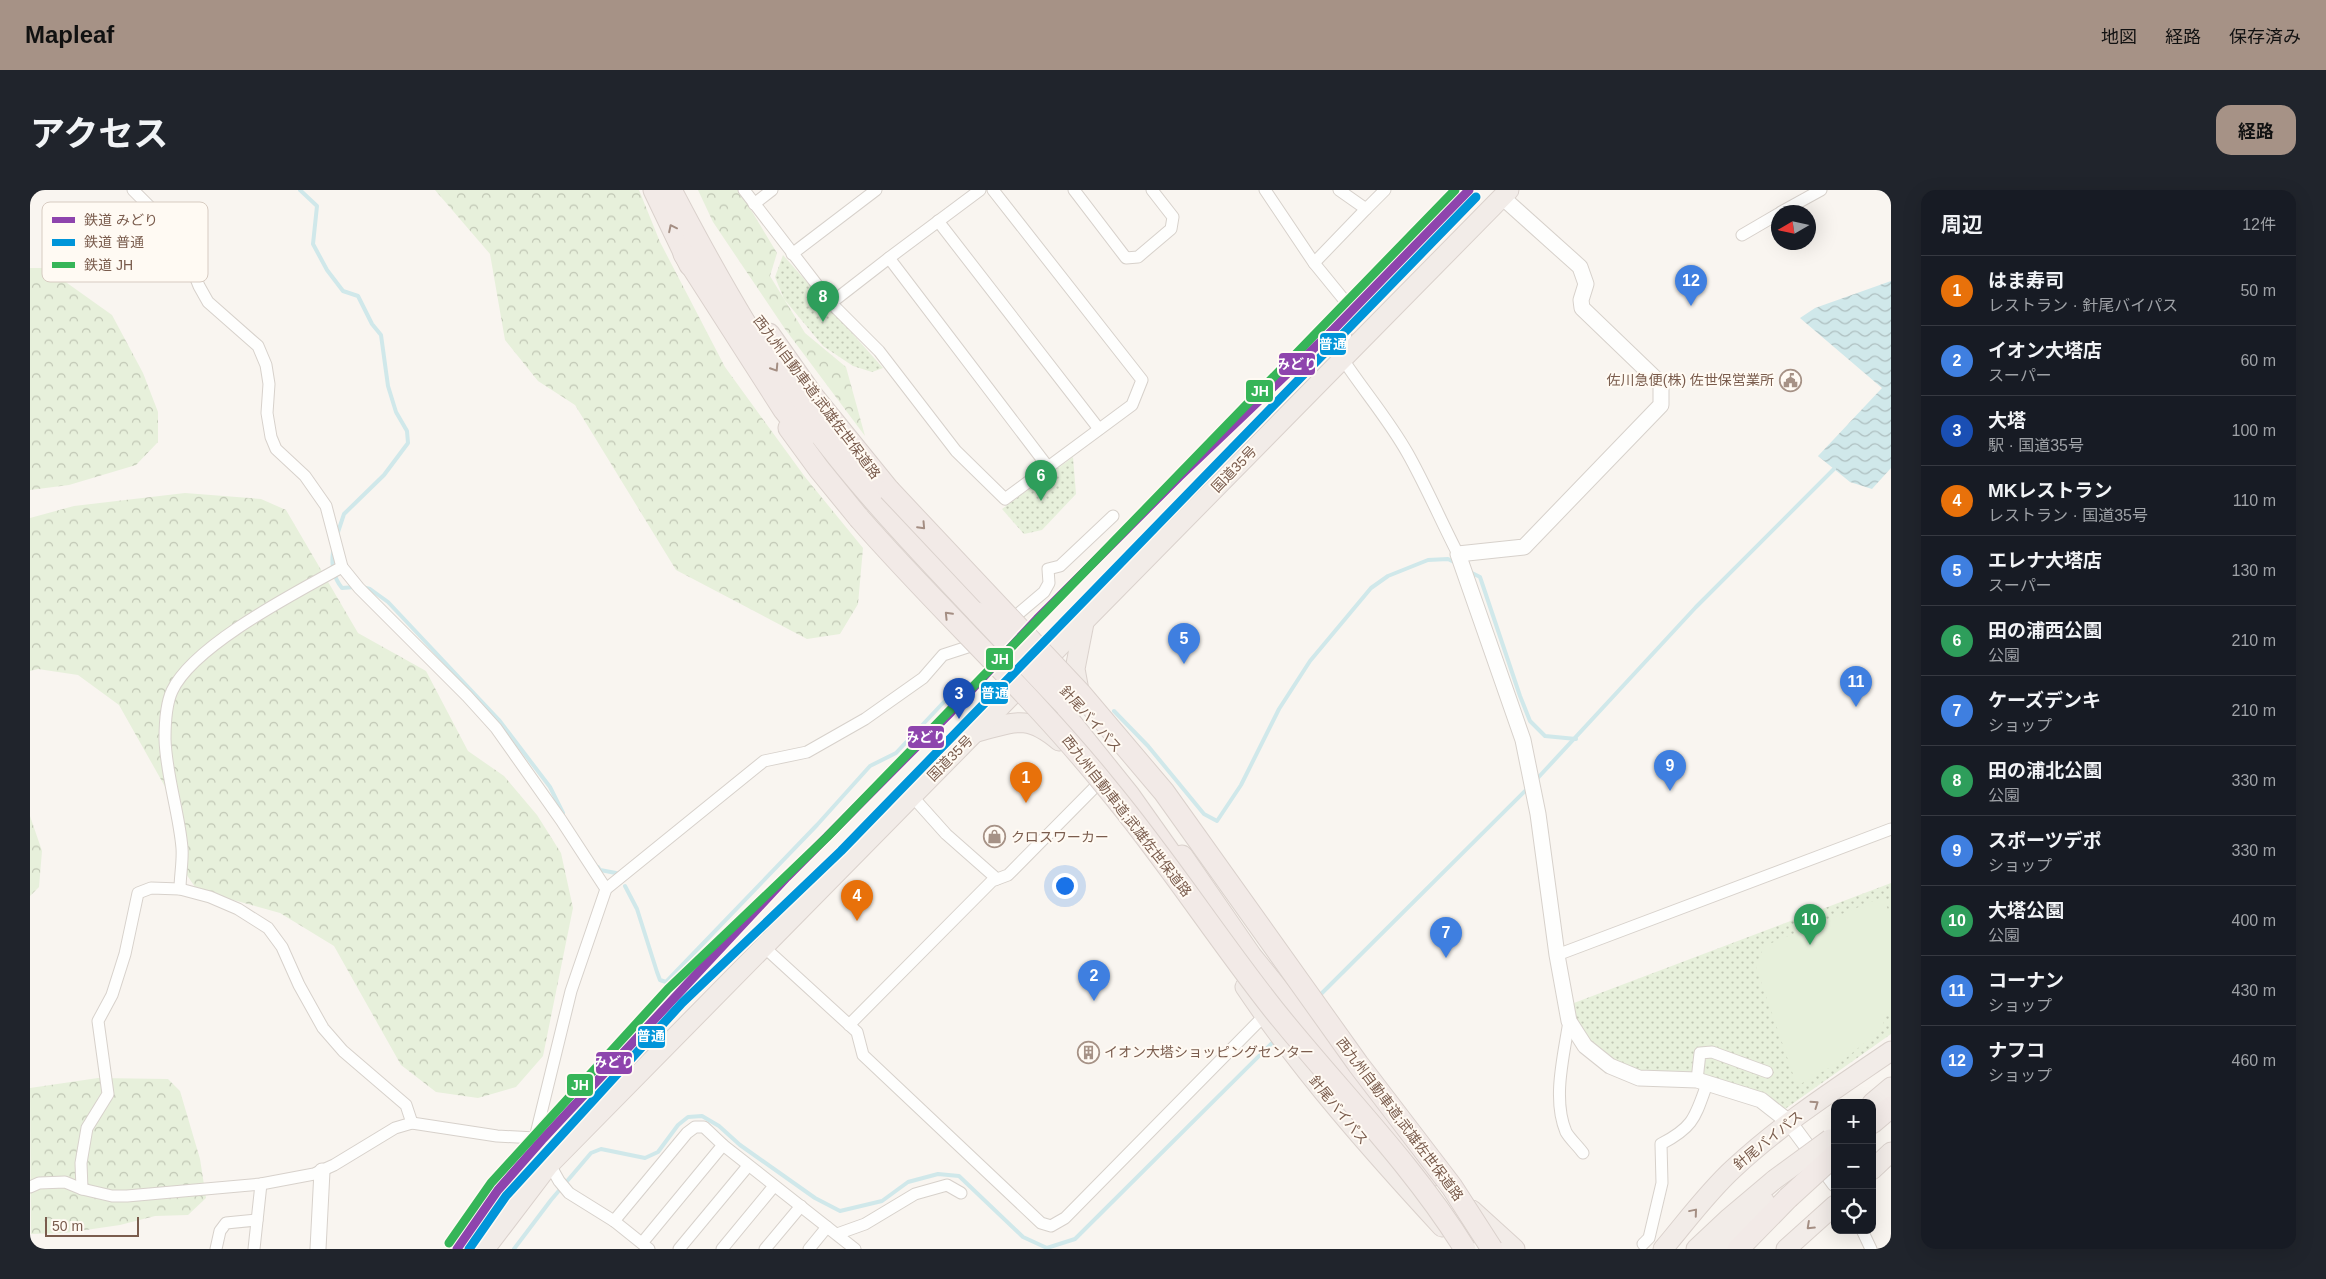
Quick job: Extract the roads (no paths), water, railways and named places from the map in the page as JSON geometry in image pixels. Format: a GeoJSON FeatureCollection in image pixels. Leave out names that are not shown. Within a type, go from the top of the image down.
{"type":"FeatureCollection","features":[{"type":"Feature","properties":{"kind":"highway","name":"西九州自動車道;武雄佐世保道路"},"geometry":{"type":"LineString","coordinates":[[654,190],[684,254],[743,359],[779,414],[819,469],[904,570],[1063,736],[1108,788],[1274,1010],[1411,1173],[1465,1249]]}},
{"type":"Feature","properties":{"kind":"highway"},"geometry":{"type":"LineString","coordinates":[[672,190],[727,290],[798,403],[836,455],[882,511],[976,615],[1101,747],[1165,831],[1251,956],[1279,1008]]}},
{"type":"Feature","properties":{"kind":"highway","name":"西九州自動車道;武雄佐世保道路"},"geometry":{"type":"LineString","coordinates":[[679,190],[744,298],[812,395],[889,490],[1081,694],[1164,792],[1352,1056],[1447,1180],[1492,1249]]}},
{"type":"Feature","properties":{"kind":"highway","name":"国道35号"},"geometry":{"type":"LineString","coordinates":[[485,1249],[764,947],[1505,194]]}},
{"type":"Feature","properties":{"kind":"highway"},"geometry":{"type":"LineString","coordinates":[[684,254],[784,410],[819,454],[884,528],[976,615]]}},
{"type":"Feature","properties":{"kind":"highway"},"geometry":{"type":"LineString","coordinates":[[1084,622],[1075,669],[1081,698],[1090,714]]}},
{"type":"Feature","properties":{"kind":"highway","name":"針尾バイパス"},"geometry":{"type":"LineString","coordinates":[[1279,1008],[1203,856],[1090,714],[1060,683],[1043,678],[1028,679],[1029,694],[1036,712],[1096,786],[1185,902],[1279,1008],[1299,1028],[1476,1249]]}},
{"type":"Feature","properties":{"kind":"highway"},"geometry":{"type":"LineString","coordinates":[[1063,708],[1160,836],[1279,1008],[1401,1141],[1506,1249]]}},
{"type":"Feature","properties":{"kind":"highway"},"geometry":{"type":"LineString","coordinates":[[976,732],[1019,722],[1032,723],[1044,728],[1059,741]]}},
{"type":"Feature","properties":{"kind":"highway"},"geometry":{"type":"LineString","coordinates":[[1299,1028],[1441,1226],[1461,1249]]}},
{"type":"Feature","properties":{"kind":"highway","name":"針尾バイパス"},"geometry":{"type":"LineString","coordinates":[[1663,1249],[1732,1170],[1789,1122],[1891,1051]]}},
{"type":"Feature","properties":{"kind":"highway"},"geometry":{"type":"LineString","coordinates":[[1876,1100],[1891,1087]]}},
{"type":"Feature","properties":{"kind":"highway"},"geometry":{"type":"LineString","coordinates":[[1876,1120],[1891,1107]]}},
{"type":"Feature","properties":{"kind":"highway"},"geometry":{"type":"LineString","coordinates":[[1718,1249],[1781,1188],[1832,1144]]}},
{"type":"Feature","properties":{"kind":"highway"},"geometry":{"type":"LineString","coordinates":[[1876,1166],[1891,1152]]}},
{"type":"Feature","properties":{"kind":"highway"},"geometry":{"type":"LineString","coordinates":[[1696,1249],[1729,1218],[1781,1188]]}},
{"type":"Feature","properties":{"kind":"highway"},"geometry":{"type":"LineString","coordinates":[[1738,1249],[1781,1188]]}},
{"type":"Feature","properties":{"kind":"highway"},"geometry":{"type":"LineString","coordinates":[[1452,1192],[1515,1249]]}},
{"type":"Feature","properties":{"kind":"highway"},"geometry":{"type":"LineString","coordinates":[[1786,1249],[1831,1209]]}},
{"type":"Feature","properties":{"kind":"street"},"geometry":{"type":"LineString","coordinates":[[133,190],[145,202]]}},
{"type":"Feature","properties":{"kind":"street"},"geometry":{"type":"LineString","coordinates":[[744,190],[831,303],[879,351],[956,451],[1005,500],[1132,405],[1142,380],[993,190]]}},
{"type":"Feature","properties":{"kind":"street"},"geometry":{"type":"LineString","coordinates":[[754,204],[772,190]]}},
{"type":"Feature","properties":{"kind":"street"},"geometry":{"type":"LineString","coordinates":[[792,254],[876,190]]}},
{"type":"Feature","properties":{"kind":"street"},"geometry":{"type":"LineString","coordinates":[[831,303],[980,190]]}},
{"type":"Feature","properties":{"kind":"street"},"geometry":{"type":"LineString","coordinates":[[1074,190],[1126,258],[1138,257],[1171,229],[1173,216],[1152,190]]}},
{"type":"Feature","properties":{"kind":"street"},"geometry":{"type":"LineString","coordinates":[[1265,190],[1314,263],[1345,301],[1348,325],[1342,358],[1390,425],[1408,454],[1458,554],[1523,740],[1534,794],[1556,955],[1569,1021],[1562,1069],[1560,1109],[1567,1133],[1583,1153]]}},
{"type":"Feature","properties":{"kind":"street"},"geometry":{"type":"LineString","coordinates":[[1339,190],[1366,210]]}},
{"type":"Feature","properties":{"kind":"street"},"geometry":{"type":"LineString","coordinates":[[1314,263],[1385,190]]}},
{"type":"Feature","properties":{"kind":"street"},"geometry":{"type":"LineString","coordinates":[[1794,205],[1820,190]]}},
{"type":"Feature","properties":{"kind":"street"},"geometry":{"type":"LineString","coordinates":[[1458,554],[1524,547],[1661,404],[1660,384],[1582,308],[1581,300],[1586,284],[1580,267],[1505,194]]}},
{"type":"Feature","properties":{"kind":"street"},"geometry":{"type":"LineString","coordinates":[[1742,235],[1771,218]]}},
{"type":"Feature","properties":{"kind":"street"},"geometry":{"type":"LineString","coordinates":[[938,221],[1099,429]]}},
{"type":"Feature","properties":{"kind":"street"},"geometry":{"type":"LineString","coordinates":[[888,258],[1048,467]]}},
{"type":"Feature","properties":{"kind":"street"},"geometry":{"type":"LineString","coordinates":[[197,282],[208,302],[258,346],[266,364],[269,384],[267,413],[270,437],[276,450],[305,476],[326,506],[342,567],[359,588],[467,696],[496,728],[562,820],[606,889]]}},
{"type":"Feature","properties":{"kind":"street"},"geometry":{"type":"LineString","coordinates":[[535,1138],[571,991],[606,889],[764,761],[807,752],[872,714],[922,678],[943,655],[986,640],[1044,592],[1049,583],[1048,569],[1060,566],[1113,516]]}},
{"type":"Feature","properties":{"kind":"street"},"geometry":{"type":"LineString","coordinates":[[180,889],[182,850],[165,741],[166,721],[172,692],[184,672],[214,644],[291,595],[342,567]]}},
{"type":"Feature","properties":{"kind":"street"},"geometry":{"type":"LineString","coordinates":[[849,1025],[992,881],[1008,875],[1096,786]]}},
{"type":"Feature","properties":{"kind":"street"},"geometry":{"type":"LineString","coordinates":[[912,796],[946,834],[997,879]]}},
{"type":"Feature","properties":{"kind":"street"},"geometry":{"type":"LineString","coordinates":[[1556,955],[1891,829]]}},
{"type":"Feature","properties":{"kind":"street"},"geometry":{"type":"LineString","coordinates":[[82,1189],[81,1163],[87,1128],[108,1094],[98,1021],[112,995],[125,954],[138,893],[151,888],[180,889],[210,897],[231,906],[268,928],[282,947],[299,986],[323,1028],[343,1051],[406,1105],[412,1123]]}},
{"type":"Feature","properties":{"kind":"street"},"geometry":{"type":"LineString","coordinates":[[764,947],[857,1032],[863,1055],[1041,1223],[1051,1226],[1065,1218],[1279,1008]]}},
{"type":"Feature","properties":{"kind":"street"},"geometry":{"type":"LineString","coordinates":[[1569,1021],[1585,1046],[1610,1066],[1640,1078],[1702,1082],[1761,1100],[1789,1122],[1831,1179]]}},
{"type":"Feature","properties":{"kind":"street"},"geometry":{"type":"LineString","coordinates":[[1643,1244],[1649,1238],[1662,1183],[1661,1144],[1690,1126],[1697,1113],[1702,1082],[1700,1053],[1712,1052],[1767,1072]]}},
{"type":"Feature","properties":{"kind":"street"},"geometry":{"type":"LineString","coordinates":[[30,1187],[40,1183],[65,1182],[82,1189],[112,1196],[126,1196],[261,1184],[322,1171],[395,1128],[412,1123],[497,1136],[535,1138],[554,1173],[569,1193],[614,1221],[646,1246],[722,1145]]}},
{"type":"Feature","properties":{"kind":"street"},"geometry":{"type":"LineString","coordinates":[[614,1221],[687,1132],[695,1127],[704,1128],[748,1166],[837,1234],[851,1248]]}},
{"type":"Feature","properties":{"kind":"street"},"geometry":{"type":"LineString","coordinates":[[679,1249],[748,1166]]}},
{"type":"Feature","properties":{"kind":"street"},"geometry":{"type":"LineString","coordinates":[[318,1249],[322,1171]]}},
{"type":"Feature","properties":{"kind":"street"},"geometry":{"type":"LineString","coordinates":[[254,1249],[261,1184]]}},
{"type":"Feature","properties":{"kind":"street"},"geometry":{"type":"LineString","coordinates":[[837,1234],[865,1224],[903,1200],[931,1189],[947,1185],[961,1193]]}},
{"type":"Feature","properties":{"kind":"street"},"geometry":{"type":"LineString","coordinates":[[722,1249],[774,1186]]}},
{"type":"Feature","properties":{"kind":"street"},"geometry":{"type":"LineString","coordinates":[[765,1249],[801,1206]]}},
{"type":"Feature","properties":{"kind":"street"},"geometry":{"type":"LineString","coordinates":[[216,1249],[220,1231],[226,1222],[257,1220]]}},
{"type":"Feature","properties":{"kind":"street"},"geometry":{"type":"LineString","coordinates":[[809,1249],[827,1227]]}},
{"type":"Feature","properties":{"kind":"street"},"geometry":{"type":"LineString","coordinates":[[1864,1234],[1871,1249]]}},
{"type":"Feature","properties":{"kind":"water"},"geometry":{"type":"Polygon","coordinates":[[[1891,281],[1891,468],[1872,489],[1850,482],[1818,456],[1882,388],[1800,318],[1815,308],[1891,281]]]}},
{"type":"Feature","properties":{"kind":"waterway"},"geometry":{"type":"LineString","coordinates":[[300,190],[317,206],[313,244],[327,270],[343,291],[358,296],[372,324],[381,335],[388,386],[396,412],[407,431],[408,443],[384,475],[344,514],[337,535]]}},
{"type":"Feature","properties":{"kind":"waterway"},"geometry":{"type":"LineString","coordinates":[[1535,781],[1696,607],[1834,469]]}},
{"type":"Feature","properties":{"kind":"waterway"},"geometry":{"type":"LineString","coordinates":[[333,552],[333,571],[339,584],[342,588],[355,587]]}},
{"type":"Feature","properties":{"kind":"waterway"},"geometry":{"type":"LineString","coordinates":[[1114,711],[1148,746],[1204,814],[1217,821],[1241,785],[1279,709],[1310,661],[1371,588],[1388,576],[1428,560],[1448,559],[1456,563]]}},
{"type":"Feature","properties":{"kind":"waterway"},"geometry":{"type":"LineString","coordinates":[[1468,571],[1480,577],[1530,721],[1545,736],[1576,739]]}},
{"type":"Feature","properties":{"kind":"waterway"},"geometry":{"type":"LineString","coordinates":[[362,587],[370,589],[388,602],[499,720],[550,787],[563,813]]}},
{"type":"Feature","properties":{"kind":"waterway"},"geometry":{"type":"LineString","coordinates":[[625,886],[637,909],[660,980],[666,982],[817,825],[870,766],[896,753],[957,688]]}},
{"type":"Feature","properties":{"kind":"waterway"},"geometry":{"type":"LineString","coordinates":[[1319,996],[1528,788]]}},
{"type":"Feature","properties":{"kind":"waterway"},"geometry":{"type":"LineString","coordinates":[[598,867],[600,870],[616,873]]}},
{"type":"Feature","properties":{"kind":"waterway"},"geometry":{"type":"LineString","coordinates":[[514,1249],[551,1200],[591,1153],[601,1149],[645,1158],[658,1152],[678,1125],[688,1117],[702,1116],[719,1126],[740,1145],[815,1198],[840,1211],[882,1201],[908,1182],[938,1174],[959,1176],[1023,1237],[1047,1248],[1075,1239],[1275,1040]]}},
{"type":"Feature","properties":{"kind":"rail line","name":"JH"},"geometry":{"type":"LineString","coordinates":[[449,1243],[491,1183],[668,989],[827,837],[1455,190]]}},
{"type":"Feature","properties":{"kind":"rail line","name":"みどり"},"geometry":{"type":"LineString","coordinates":[[457,1249],[498,1190],[542,1140],[787,877],[951,712],[1037,619],[1179,477],[1334,329],[1469,190]]}},
{"type":"Feature","properties":{"kind":"rail line","name":"普通"},"geometry":{"type":"LineString","coordinates":[[469,1249],[506,1196],[682,1003],[841,851],[1476,197]]}},
{"type":"Feature","properties":{"kind":"place","name":"ナフコ"},"geometry":{"type":"Point","coordinates":[1691,306]}},
{"type":"Feature","properties":{"kind":"place","name":"田の浦北公園"},"geometry":{"type":"Point","coordinates":[823,322]}},
{"type":"Feature","properties":{"kind":"place","name":"佐川急便(株) 佐世保営業所"},"geometry":{"type":"Point","coordinates":[1790,380]}},
{"type":"Feature","properties":{"kind":"place","name":"田の浦西公園"},"geometry":{"type":"Point","coordinates":[1041,501]}},
{"type":"Feature","properties":{"kind":"place","name":"エレナ大塔店"},"geometry":{"type":"Point","coordinates":[1184,664]}},
{"type":"Feature","properties":{"kind":"place","name":"コーナン"},"geometry":{"type":"Point","coordinates":[1856,707]}},
{"type":"Feature","properties":{"kind":"place","name":"大塔"},"geometry":{"type":"Point","coordinates":[959,719]}},
{"type":"Feature","properties":{"kind":"place","name":"スポーツデポ"},"geometry":{"type":"Point","coordinates":[1670,791]}},
{"type":"Feature","properties":{"kind":"place","name":"はま寿司"},"geometry":{"type":"Point","coordinates":[1026,803]}},
{"type":"Feature","properties":{"kind":"place","name":"クロスワーカー"},"geometry":{"type":"Point","coordinates":[995,837]}},
{"type":"Feature","properties":{"kind":"place","name":"MKレストラン"},"geometry":{"type":"Point","coordinates":[857,921]}},
{"type":"Feature","properties":{"kind":"place","name":"大塔公園"},"geometry":{"type":"Point","coordinates":[1810,945]}},
{"type":"Feature","properties":{"kind":"place","name":"ケーズデンキ"},"geometry":{"type":"Point","coordinates":[1446,958]}},
{"type":"Feature","properties":{"kind":"place","name":"イオン大塔店"},"geometry":{"type":"Point","coordinates":[1094,1001]}},
{"type":"Feature","properties":{"kind":"place","name":"イオン大塔ショッピングセンター"},"geometry":{"type":"Point","coordinates":[1088,1052]}}]}
